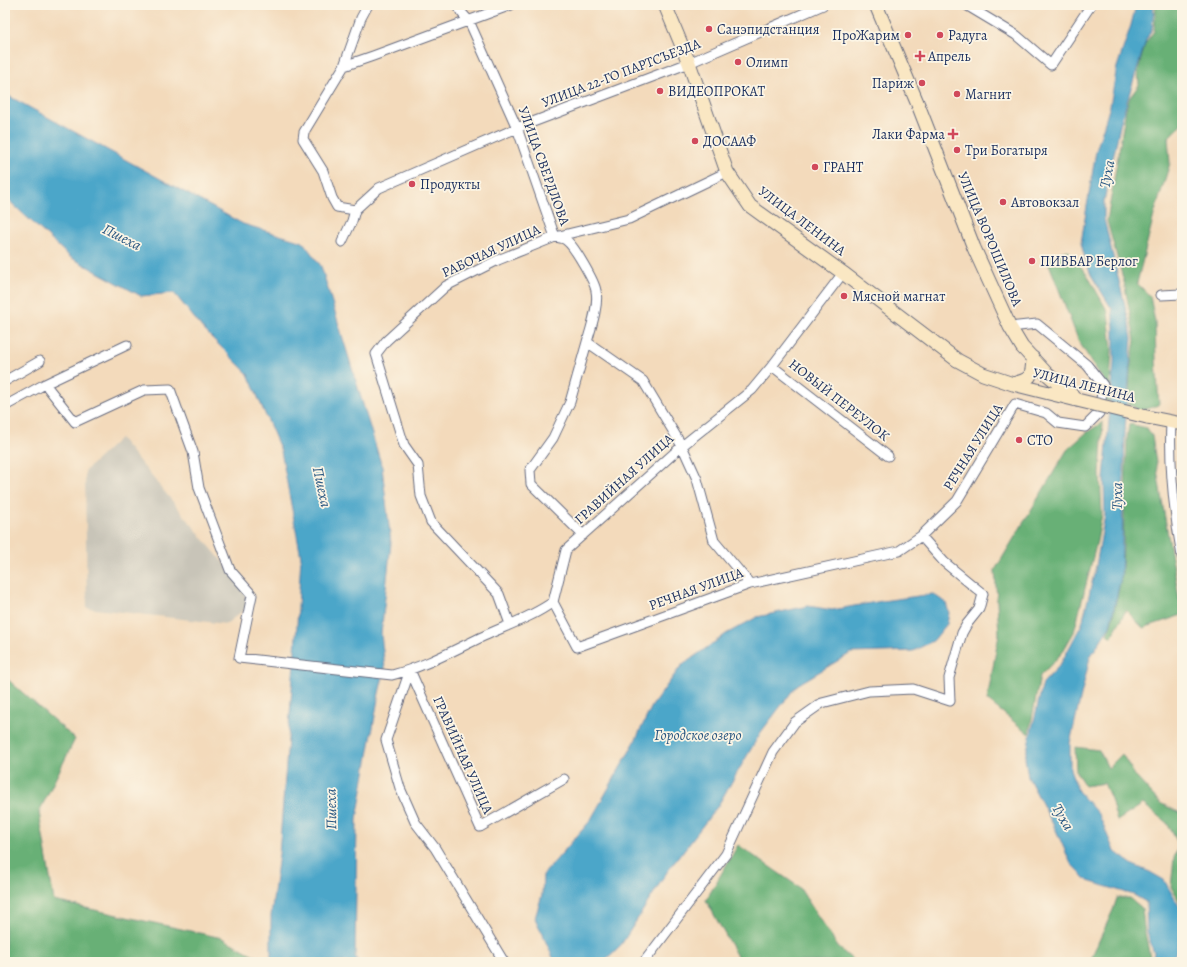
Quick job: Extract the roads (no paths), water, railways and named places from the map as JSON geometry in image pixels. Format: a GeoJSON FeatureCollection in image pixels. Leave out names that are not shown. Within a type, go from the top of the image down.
{"type":"FeatureCollection","features":[{"type":"Feature","properties":{"kind":"main road","name":"УЛИЦА ЛЕНИНА"},"geometry":{"type":"LineString","coordinates":[[665,5],[689,63],[727,172],[750,206],[843,273],[957,360],[983,374],[1013,384],[1176,423]]}},
{"type":"Feature","properties":{"kind":"main road","name":"УЛИЦА ВОРОШИЛОВА"},"geometry":{"type":"LineString","coordinates":[[876,5],[919,107],[974,248],[1010,327],[1022,347],[1047,374],[1077,400]]}},
{"type":"Feature","properties":{"kind":"main road","name":"УЛИЦА ЛЕНИНА"},"geometry":{"type":"LineString","coordinates":[[1013,384],[1028,380],[1031,376],[1033,358]]}},
{"type":"Feature","properties":{"kind":"street"},"geometry":{"type":"LineString","coordinates":[[355,210],[338,207],[332,198],[323,171],[303,139],[304,132],[344,66],[368,5]]}},
{"type":"Feature","properties":{"kind":"street","name":"УЛИЦА СВЕРДЛОВА"},"geometry":{"type":"LineString","coordinates":[[458,5],[468,21],[517,128],[555,237],[566,240],[573,246],[596,290],[595,311],[570,402],[553,438],[530,470],[531,484],[584,535]]}},
{"type":"Feature","properties":{"kind":"street"},"geometry":{"type":"LineString","coordinates":[[344,66],[511,5]]}},
{"type":"Feature","properties":{"kind":"street","name":"УЛИЦА 22-ГО ПАРТСЪЕЗДА"},"geometry":{"type":"LineString","coordinates":[[342,242],[352,222],[355,210],[379,188],[517,128],[689,63],[823,5]]}},
{"type":"Feature","properties":{"kind":"street"},"geometry":{"type":"LineString","coordinates":[[966,5],[1016,35],[1051,65],[1091,5]]}},
{"type":"Feature","properties":{"kind":"street","name":"РАБОЧАЯ УЛИЦА"},"geometry":{"type":"LineString","coordinates":[[510,624],[499,594],[431,522],[421,496],[418,465],[404,445],[376,354],[386,341],[446,286],[498,260],[555,237],[629,219],[727,172]]}},
{"type":"Feature","properties":{"kind":"street","name":"ГРАВИЙНАЯ УЛИЦА"},"geometry":{"type":"LineString","coordinates":[[553,602],[566,550],[682,446],[752,390],[843,273]]}},
{"type":"Feature","properties":{"kind":"street"},"geometry":{"type":"LineString","coordinates":[[1161,295],[1182,294]]}},
{"type":"Feature","properties":{"kind":"street","name":"РЕЧНАЯ УЛИЦА"},"geometry":{"type":"LineString","coordinates":[[553,602],[577,647],[750,584],[899,551],[921,536],[957,501],[1015,404],[1046,413],[1058,423],[1085,427],[1099,413],[1103,385],[1087,365],[1037,324],[1010,327]]}},
{"type":"Feature","properties":{"kind":"street"},"geometry":{"type":"LineString","coordinates":[[587,342],[643,381],[682,446],[697,479],[714,541],[750,584]]}},
{"type":"Feature","properties":{"kind":"street"},"geometry":{"type":"LineString","coordinates":[[5,406],[46,384],[127,345]]}},
{"type":"Feature","properties":{"kind":"street"},"geometry":{"type":"LineString","coordinates":[[5,381],[40,361]]}},
{"type":"Feature","properties":{"kind":"street","name":"НОВЫЙ ПЕРЕУЛОК"},"geometry":{"type":"LineString","coordinates":[[772,366],[888,456]]}},
{"type":"Feature","properties":{"kind":"street"},"geometry":{"type":"LineString","coordinates":[[46,384],[75,422],[144,390],[170,389],[193,452],[199,488],[230,570],[252,595],[239,658],[392,676],[410,670],[538,612],[553,602]]}},
{"type":"Feature","properties":{"kind":"street"},"geometry":{"type":"LineString","coordinates":[[1176,423],[1170,448],[1177,528],[1182,556]]}},
{"type":"Feature","properties":{"kind":"street"},"geometry":{"type":"LineString","coordinates":[[644,962],[726,854],[773,752],[795,722],[822,703],[869,691],[914,689],[950,701],[949,678],[962,633],[978,609],[983,594],[944,562],[921,536]]}},
{"type":"Feature","properties":{"kind":"street"},"geometry":{"type":"LineString","coordinates":[[410,670],[386,740],[400,788],[415,822],[435,848],[504,962]]}},
{"type":"Feature","properties":{"kind":"street","name":"ГРАВИЙНАЯ УЛИЦА"},"geometry":{"type":"LineString","coordinates":[[410,670],[480,828],[564,779]]}},
{"type":"Feature","properties":{"kind":"water","name":"Туха"},"geometry":{"type":"Polygon","coordinates":[[[1136,5],[1154,5],[1152,29],[1146,40],[1121,121],[1104,201],[1104,219],[1132,338],[1125,430],[1121,577],[1110,626],[1090,657],[1070,743],[1070,769],[1078,791],[1099,815],[1114,851],[1133,865],[1164,880],[1182,911],[1182,932],[1177,950],[1171,962],[1151,962],[1154,954],[1147,931],[1146,902],[1134,895],[1088,881],[1071,864],[1056,830],[1028,777],[1025,758],[1043,683],[1060,665],[1082,624],[1096,566],[1105,515],[1104,479],[1114,363],[1114,326],[1112,309],[1091,275],[1081,243],[1096,151],[1110,106],[1117,67],[1136,5]]]}},
{"type":"Feature","properties":{"kind":"water","name":"Пшеха"},"geometry":{"type":"Polygon","coordinates":[[[5,94],[243,224],[303,242],[321,266],[382,467],[391,543],[381,634],[385,668],[379,693],[357,819],[355,956],[358,962],[271,962],[271,916],[279,854],[301,557],[281,451],[248,374],[204,330],[174,293],[141,296],[70,257],[5,197],[5,94]]]}},
{"type":"Feature","properties":{"kind":"water","name":"Городское озеро"},"geometry":{"type":"Polygon","coordinates":[[[933,594],[946,603],[949,613],[947,624],[933,641],[913,651],[851,653],[797,685],[761,732],[717,807],[667,872],[621,945],[603,962],[555,962],[535,918],[542,895],[543,875],[590,821],[633,745],[652,706],[681,666],[726,634],[757,617],[808,606],[832,610],[933,594]]]}},
{"type":"Feature","properties":{"kind":"place","name":"Санэпидстанция"},"geometry":{"type":"Point","coordinates":[709,29]}},
{"type":"Feature","properties":{"kind":"place","name":"ПроЖарим"},"geometry":{"type":"Point","coordinates":[908,35]}},
{"type":"Feature","properties":{"kind":"place","name":"Радуга"},"geometry":{"type":"Point","coordinates":[940,35]}},
{"type":"Feature","properties":{"kind":"place","name":"Апрель"},"geometry":{"type":"Point","coordinates":[920,56]}},
{"type":"Feature","properties":{"kind":"place","name":"Олимп"},"geometry":{"type":"Point","coordinates":[738,62]}},
{"type":"Feature","properties":{"kind":"place","name":"Париж"},"geometry":{"type":"Point","coordinates":[922,83]}},
{"type":"Feature","properties":{"kind":"place","name":"ВИДЕОПРОКАТ"},"geometry":{"type":"Point","coordinates":[660,91]}},
{"type":"Feature","properties":{"kind":"place","name":"Магнит"},"geometry":{"type":"Point","coordinates":[957,94]}},
{"type":"Feature","properties":{"kind":"place","name":"Лаки Фарма"},"geometry":{"type":"Point","coordinates":[953,134]}},
{"type":"Feature","properties":{"kind":"place","name":"ДОСААФ"},"geometry":{"type":"Point","coordinates":[695,141]}},
{"type":"Feature","properties":{"kind":"place","name":"Три Богатыря"},"geometry":{"type":"Point","coordinates":[957,150]}},
{"type":"Feature","properties":{"kind":"place","name":"ГРАНТ"},"geometry":{"type":"Point","coordinates":[815,167]}},
{"type":"Feature","properties":{"kind":"place","name":"Продукты"},"geometry":{"type":"Point","coordinates":[412,184]}},
{"type":"Feature","properties":{"kind":"place","name":"Автовокзал"},"geometry":{"type":"Point","coordinates":[1003,202]}},
{"type":"Feature","properties":{"kind":"place","name":"ПИВБАР Берлог"},"geometry":{"type":"Point","coordinates":[1032,261]}},
{"type":"Feature","properties":{"kind":"place","name":"Мясной магнат"},"geometry":{"type":"Point","coordinates":[844,296]}},
{"type":"Feature","properties":{"kind":"place","name":"СТО"},"geometry":{"type":"Point","coordinates":[1019,440]}}]}
